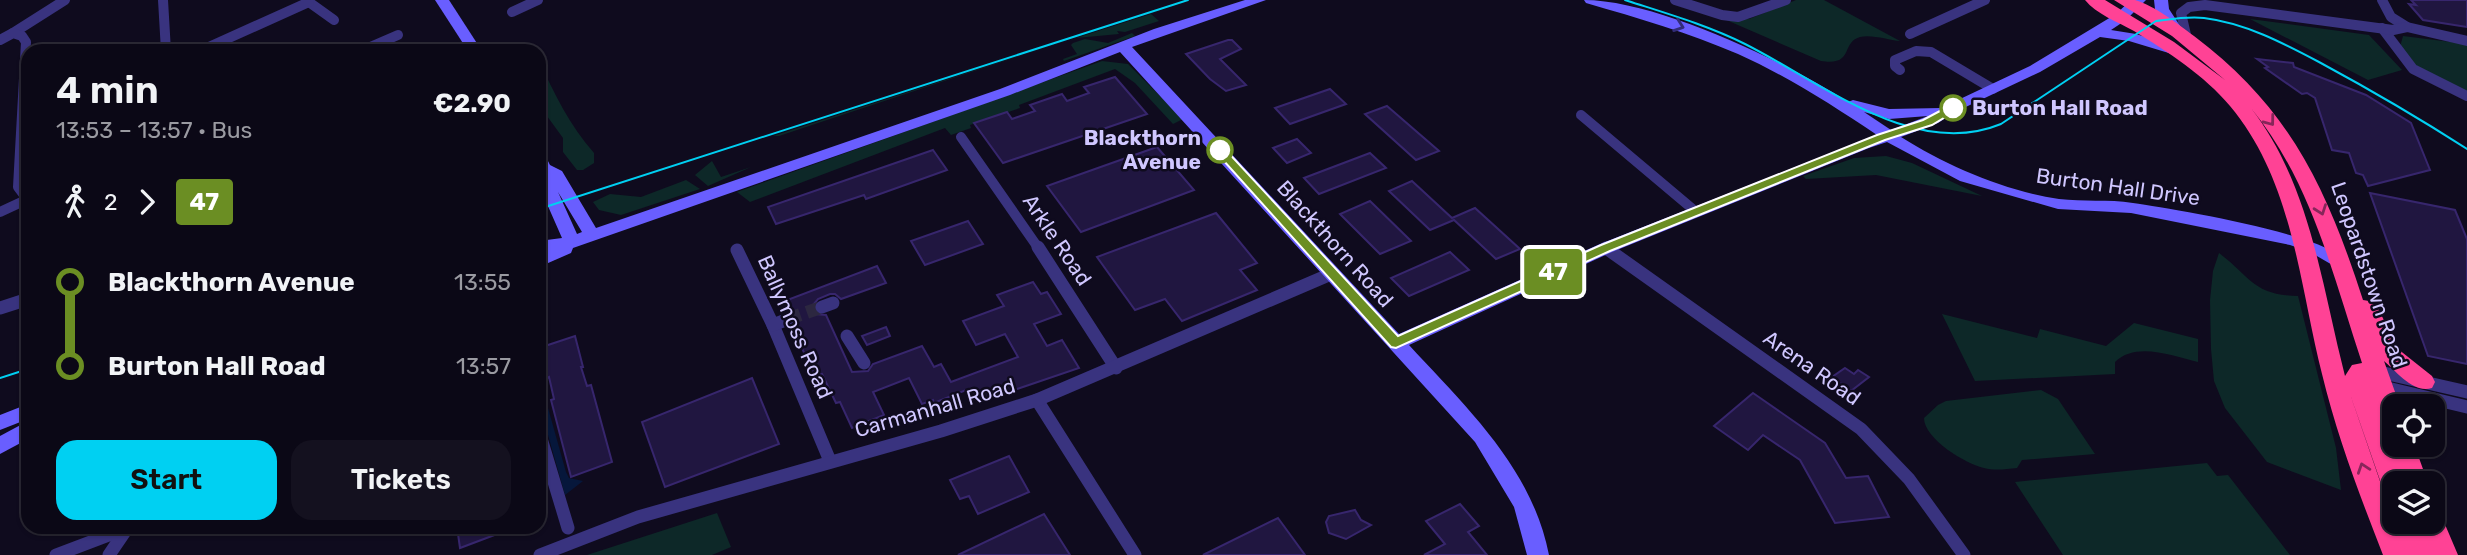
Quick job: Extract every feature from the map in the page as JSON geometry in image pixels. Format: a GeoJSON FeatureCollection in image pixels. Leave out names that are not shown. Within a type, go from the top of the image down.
{"type":"FeatureCollection","features":[{"type":"Feature","properties":{"kind":"highway","name":"Leopardstown Road"},"geometry":{"type":"LineString","coordinates":[[2093,0],[2129,6],[2182,41],[2253,100],[2296,158],[2315,193],[2341,264],[2361,378],[2360,460],[2396,555]]}},
{"type":"Feature","properties":{"kind":"highway","name":"Leopardstown Road"},"geometry":{"type":"LineString","coordinates":[[2182,41],[2237,103],[2259,134],[2288,187],[2304,243],[2361,378],[2382,407]]}},
{"type":"Feature","properties":{"kind":"highway"},"geometry":{"type":"LineString","coordinates":[[2341,264],[2359,286],[2373,322],[2390,354],[2424,382]]}},
{"type":"Feature","properties":{"kind":"highway"},"geometry":{"type":"LineString","coordinates":[[2361,378],[2389,471]]}},
{"type":"Feature","properties":{"kind":"highway"},"geometry":{"type":"LineString","coordinates":[[2412,534],[2420,555]]}},
{"type":"Feature","properties":{"kind":"highway"},"geometry":{"type":"LineString","coordinates":[[2437,534],[2445,555]]}},
{"type":"Feature","properties":{"kind":"street"},"geometry":{"type":"LineString","coordinates":[[0,40],[65,0]]}},
{"type":"Feature","properties":{"kind":"street"},"geometry":{"type":"LineString","coordinates":[[163,0],[166,44]]}},
{"type":"Feature","properties":{"kind":"street"},"geometry":{"type":"LineString","coordinates":[[442,0],[470,44]]}},
{"type":"Feature","properties":{"kind":"street"},"geometry":{"type":"LineString","coordinates":[[512,12],[538,0]]}},
{"type":"Feature","properties":{"kind":"street"},"geometry":{"type":"LineString","coordinates":[[546,246],[572,242],[1005,92],[1122,46],[1259,0]]}},
{"type":"Feature","properties":{"kind":"street"},"geometry":{"type":"LineString","coordinates":[[1591,0],[1642,13],[1710,37],[1779,68],[1889,135]]}},
{"type":"Feature","properties":{"kind":"street"},"geometry":{"type":"LineString","coordinates":[[1675,0],[1722,15],[1738,17],[1786,0]]}},
{"type":"Feature","properties":{"kind":"street"},"geometry":{"type":"LineString","coordinates":[[1910,34],[1985,0]]}},
{"type":"Feature","properties":{"kind":"street"},"geometry":{"type":"LineString","coordinates":[[2161,0],[2162,9],[2182,41]]}},
{"type":"Feature","properties":{"kind":"street"},"geometry":{"type":"LineString","coordinates":[[2382,0],[2391,17],[2407,27],[2467,38]]}},
{"type":"Feature","properties":{"kind":"street"},"geometry":{"type":"LineString","coordinates":[[215,44],[307,1],[334,20]]}},
{"type":"Feature","properties":{"kind":"street"},"geometry":{"type":"LineString","coordinates":[[1396,343],[1605,248],[1927,122],[2098,32],[2129,6]]}},
{"type":"Feature","properties":{"kind":"street"},"geometry":{"type":"LineString","coordinates":[[2182,41],[2181,13],[2198,6],[2393,30],[2407,27]]}},
{"type":"Feature","properties":{"kind":"street"},"geometry":{"type":"LineString","coordinates":[[2391,17],[2382,23],[2382,28],[2413,69],[2467,96]]}},
{"type":"Feature","properties":{"kind":"street"},"geometry":{"type":"LineString","coordinates":[[2098,32],[2182,41]]}},
{"type":"Feature","properties":{"kind":"street"},"geometry":{"type":"LineString","coordinates":[[13,33],[22,36],[26,44]]}},
{"type":"Feature","properties":{"kind":"street"},"geometry":{"type":"LineString","coordinates":[[377,44],[398,35]]}},
{"type":"Feature","properties":{"kind":"street","name":"Blackthorn Road"},"geometry":{"type":"LineString","coordinates":[[1122,46],[1163,87],[1482,438],[1509,475],[1524,503],[1538,555]]}},
{"type":"Feature","properties":{"kind":"street"},"geometry":{"type":"LineString","coordinates":[[1900,70],[1895,66],[1895,60],[1916,51],[1931,52],[1993,89]]}},
{"type":"Feature","properties":{"kind":"street"},"geometry":{"type":"LineString","coordinates":[[1827,95],[1877,113],[1908,115],[1948,110]]}},
{"type":"Feature","properties":{"kind":"street"},"geometry":{"type":"LineString","coordinates":[[1581,115],[1695,211]]}},
{"type":"Feature","properties":{"kind":"street"},"geometry":{"type":"LineString","coordinates":[[1857,115],[1864,132],[1858,147]]}},
{"type":"Feature","properties":{"kind":"street"},"geometry":{"type":"LineString","coordinates":[[1927,122],[1917,136],[1922,151],[1930,159]]}},
{"type":"Feature","properties":{"kind":"street"},"geometry":{"type":"LineString","coordinates":[[21,133],[18,187],[21,191]]}},
{"type":"Feature","properties":{"kind":"street","name":"Burton Hall Drive"},"geometry":{"type":"LineString","coordinates":[[1889,135],[1930,159],[1991,186],[2047,202],[2079,207],[2132,208],[2304,243],[2341,264]]}},
{"type":"Feature","properties":{"kind":"street","name":"Arkle Road"},"geometry":{"type":"LineString","coordinates":[[961,136],[1071,295],[1116,368]]}},
{"type":"Feature","properties":{"kind":"street","name":"Burton Hall Drive"},"geometry":{"type":"LineString","coordinates":[[1858,147],[1889,150],[1930,159]]}},
{"type":"Feature","properties":{"kind":"street"},"geometry":{"type":"LineString","coordinates":[[546,167],[556,175],[592,235]]}},
{"type":"Feature","properties":{"kind":"street"},"geometry":{"type":"LineString","coordinates":[[546,184],[572,242]]}},
{"type":"Feature","properties":{"kind":"street"},"geometry":{"type":"LineString","coordinates":[[0,212],[21,202]]}},
{"type":"Feature","properties":{"kind":"street"},"geometry":{"type":"LineString","coordinates":[[546,258],[572,242]]}},
{"type":"Feature","properties":{"kind":"street","name":"Arena Road"},"geometry":{"type":"LineString","coordinates":[[1605,248],[1857,424],[1904,470],[1964,555]]}},
{"type":"Feature","properties":{"kind":"street","name":"Ballymoss Road"},"geometry":{"type":"LineString","coordinates":[[737,250],[773,325],[830,461]]}},
{"type":"Feature","properties":{"kind":"street","name":"Carmanhall Road"},"geometry":{"type":"LineString","coordinates":[[544,554],[638,517],[941,431],[1037,400],[1331,274]]}},
{"type":"Feature","properties":{"kind":"street"},"geometry":{"type":"LineString","coordinates":[[0,308],[21,301]]}},
{"type":"Feature","properties":{"kind":"street"},"geometry":{"type":"LineString","coordinates":[[773,325],[788,319]]}},
{"type":"Feature","properties":{"kind":"street"},"geometry":{"type":"LineString","coordinates":[[847,336],[863,363]]}},
{"type":"Feature","properties":{"kind":"street"},"geometry":{"type":"LineString","coordinates":[[2361,378],[2424,382],[2467,391]]}},
{"type":"Feature","properties":{"kind":"street"},"geometry":{"type":"LineString","coordinates":[[2361,378],[2467,409]]}},
{"type":"Feature","properties":{"kind":"street"},"geometry":{"type":"LineString","coordinates":[[1037,400],[1135,555]]}},
{"type":"Feature","properties":{"kind":"street"},"geometry":{"type":"LineString","coordinates":[[2445,408],[2467,409]]}},
{"type":"Feature","properties":{"kind":"street"},"geometry":{"type":"LineString","coordinates":[[0,425],[21,414]]}},
{"type":"Feature","properties":{"kind":"street"},"geometry":{"type":"LineString","coordinates":[[0,425],[13,427],[21,424]]}},
{"type":"Feature","properties":{"kind":"street"},"geometry":{"type":"LineString","coordinates":[[0,446],[21,433]]}},
{"type":"Feature","properties":{"kind":"street"},"geometry":{"type":"LineString","coordinates":[[546,455],[568,528]]}},
{"type":"Feature","properties":{"kind":"street"},"geometry":{"type":"LineString","coordinates":[[56,555],[110,534]]}},
{"type":"Feature","properties":{"kind":"street"},"geometry":{"type":"LineString","coordinates":[[109,555],[123,534]]}},
{"type":"Feature","properties":{"kind":"green space"},"geometry":{"type":"Polygon","coordinates":[[[1796,0],[1824,0],[1900,41],[1860,37],[1850,44],[1839,60],[1821,61],[1724,19],[1749,19],[1796,0]]]}},
{"type":"Feature","properties":{"kind":"green space"},"geometry":{"type":"Polygon","coordinates":[[[1151,14],[1159,21],[1125,32],[1117,31],[1119,34],[1076,38],[1151,14]]]}},
{"type":"Feature","properties":{"kind":"green space"},"geometry":{"type":"Polygon","coordinates":[[[2250,19],[2369,35],[2402,70],[2368,80],[2250,19]]]}},
{"type":"Feature","properties":{"kind":"green space"},"geometry":{"type":"Polygon","coordinates":[[[1132,33],[1135,36],[1064,61],[1063,59],[1077,54],[1071,45],[1073,43],[1085,39],[1108,43],[1132,33]]]}},
{"type":"Feature","properties":{"kind":"green space"},"geometry":{"type":"Polygon","coordinates":[[[2403,36],[2467,44],[2467,93],[2416,66],[2400,47],[2403,36]]]}},
{"type":"Feature","properties":{"kind":"green space"},"geometry":{"type":"Polygon","coordinates":[[[1074,38],[779,136],[773,136],[1074,38]]]}},
{"type":"Feature","properties":{"kind":"green space"},"geometry":{"type":"Polygon","coordinates":[[[1102,61],[1128,64],[1183,119],[1173,124],[1135,83],[1115,69],[1019,105],[1020,108],[970,125],[971,128],[951,135],[945,128],[750,202],[737,192],[1102,61]]]}},
{"type":"Feature","properties":{"kind":"green space"},"geometry":{"type":"Polygon","coordinates":[[[546,75],[570,120],[594,153],[594,163],[583,170],[577,170],[563,152],[563,138],[546,115],[546,75]]]}},
{"type":"Feature","properties":{"kind":"green space"},"geometry":{"type":"Polygon","coordinates":[[[1886,156],[1912,163],[1982,196],[1876,175],[1806,179],[1803,176],[1854,158],[1886,156]]]}},
{"type":"Feature","properties":{"kind":"green space"},"geometry":{"type":"Polygon","coordinates":[[[712,161],[721,177],[751,167],[708,186],[695,175],[712,161]]]}},
{"type":"Feature","properties":{"kind":"green space"},"geometry":{"type":"Polygon","coordinates":[[[686,180],[700,189],[621,215],[599,210],[593,202],[610,194],[641,197],[686,180]]]}},
{"type":"Feature","properties":{"kind":"green space"},"geometry":{"type":"Polygon","coordinates":[[[2219,253],[2262,289],[2298,296],[2336,448],[2341,490],[2267,462],[2225,408],[2214,381],[2211,349],[2210,300],[2213,271],[2219,253]]]}},
{"type":"Feature","properties":{"kind":"green space"},"geometry":{"type":"Polygon","coordinates":[[[1942,314],[2037,338],[2040,329],[2106,346],[2134,323],[2198,339],[2198,362],[2144,351],[2133,352],[2115,362],[2115,374],[1975,381],[1942,314]]]}},
{"type":"Feature","properties":{"kind":"green space"},"geometry":{"type":"Polygon","coordinates":[[[2041,390],[2058,399],[2095,454],[2022,460],[2017,468],[1988,469],[1976,466],[1947,449],[1926,426],[1924,418],[1946,401],[2041,390]]]}},
{"type":"Feature","properties":{"kind":"green space"},"geometry":{"type":"Polygon","coordinates":[[[2207,463],[2217,476],[2228,475],[2290,555],[2063,555],[2015,482],[2207,463]]]}},
{"type":"Feature","properties":{"kind":"green space"},"geometry":{"type":"Polygon","coordinates":[[[717,513],[731,547],[712,555],[587,555],[717,513]]]}},
{"type":"Feature","properties":{"kind":"water"},"geometry":{"type":"Polygon","coordinates":[[[546,401],[566,472],[569,478],[583,481],[565,495],[546,428],[546,401]]]}},
{"type":"Feature","properties":{"kind":"building"},"geometry":{"type":"Polygon","coordinates":[[[2411,0],[2467,0],[2467,27],[2423,20],[2409,4],[2416,5],[2411,0]]]}},
{"type":"Feature","properties":{"kind":"building"},"geometry":{"type":"Polygon","coordinates":[[[1232,40],[1241,49],[1220,59],[1246,85],[1226,91],[1186,54],[1232,40]]]}},
{"type":"Feature","properties":{"kind":"building"},"geometry":{"type":"Polygon","coordinates":[[[2257,59],[2293,63],[2294,67],[2366,95],[2411,123],[2430,170],[2368,186],[2363,175],[2356,173],[2349,153],[2332,150],[2315,98],[2307,93],[2302,94],[2265,68],[2268,67],[2257,59]]]}},
{"type":"Feature","properties":{"kind":"building"},"geometry":{"type":"Polygon","coordinates":[[[1115,77],[1147,114],[1003,163],[974,123],[1007,112],[1012,119],[1035,111],[1030,105],[1062,94],[1067,101],[1089,93],[1084,87],[1115,77]]]}},
{"type":"Feature","properties":{"kind":"building"},"geometry":{"type":"Polygon","coordinates":[[[1330,89],[1346,104],[1290,124],[1275,108],[1330,89]]]}},
{"type":"Feature","properties":{"kind":"building"},"geometry":{"type":"Polygon","coordinates":[[[1387,106],[1439,151],[1416,160],[1365,114],[1387,106]]]}},
{"type":"Feature","properties":{"kind":"building"},"geometry":{"type":"Polygon","coordinates":[[[1297,139],[1311,153],[1287,163],[1273,148],[1297,139]]]}},
{"type":"Feature","properties":{"kind":"building"},"geometry":{"type":"Polygon","coordinates":[[[1157,147],[1194,190],[1081,232],[1047,186],[1157,147]]]}},
{"type":"Feature","properties":{"kind":"building"},"geometry":{"type":"Polygon","coordinates":[[[933,150],[947,170],[866,199],[864,195],[776,224],[768,207],[933,150]]]}},
{"type":"Feature","properties":{"kind":"building"},"geometry":{"type":"Polygon","coordinates":[[[1370,153],[1386,168],[1319,194],[1304,178],[1370,153]]]}},
{"type":"Feature","properties":{"kind":"building"},"geometry":{"type":"Polygon","coordinates":[[[1412,181],[1452,218],[1475,208],[1520,249],[1496,259],[1454,220],[1430,230],[1389,191],[1412,181]]]}},
{"type":"Feature","properties":{"kind":"building"},"geometry":{"type":"Polygon","coordinates":[[[2370,193],[2455,210],[2467,239],[2467,364],[2428,356],[2370,193]]]}},
{"type":"Feature","properties":{"kind":"building"},"geometry":{"type":"Polygon","coordinates":[[[1370,201],[1411,241],[1380,254],[1340,214],[1370,201]]]}},
{"type":"Feature","properties":{"kind":"building"},"geometry":{"type":"Polygon","coordinates":[[[1216,213],[1257,263],[1240,270],[1257,290],[1182,321],[1165,299],[1135,310],[1097,257],[1216,213]]]}},
{"type":"Feature","properties":{"kind":"building"},"geometry":{"type":"Polygon","coordinates":[[[968,221],[983,244],[925,265],[911,241],[968,221]]]}},
{"type":"Feature","properties":{"kind":"building"},"geometry":{"type":"Polygon","coordinates":[[[1450,252],[1469,270],[1409,296],[1391,278],[1450,252]]]}},
{"type":"Feature","properties":{"kind":"building"},"geometry":{"type":"Polygon","coordinates":[[[877,266],[886,283],[841,299],[830,294],[818,299],[813,305],[816,314],[826,315],[852,372],[868,371],[873,364],[922,346],[934,367],[941,364],[951,382],[1018,357],[1005,334],[976,345],[963,321],[1004,306],[997,295],[1033,282],[1041,294],[1047,292],[1061,314],[1034,324],[1047,346],[1062,340],[1079,368],[979,402],[971,388],[934,403],[933,400],[922,404],[909,378],[873,392],[884,415],[852,428],[840,402],[836,403],[822,374],[815,376],[792,327],[797,321],[796,315],[786,310],[782,302],[877,266]]]}},
{"type":"Feature","properties":{"kind":"building"},"geometry":{"type":"Polygon","coordinates":[[[886,327],[890,336],[867,345],[862,336],[886,327]]]}},
{"type":"Feature","properties":{"kind":"building"},"geometry":{"type":"Polygon","coordinates":[[[575,336],[581,367],[587,386],[591,385],[612,462],[571,477],[551,400],[554,399],[549,377],[546,378],[546,346],[575,336]]]}},
{"type":"Feature","properties":{"kind":"building"},"geometry":{"type":"Polygon","coordinates":[[[1845,368],[1854,374],[1858,370],[1869,377],[1851,391],[1832,377],[1845,368]]]}},
{"type":"Feature","properties":{"kind":"building"},"geometry":{"type":"Polygon","coordinates":[[[752,378],[779,444],[665,487],[642,422],[752,378]]]}},
{"type":"Feature","properties":{"kind":"building"},"geometry":{"type":"Polygon","coordinates":[[[1753,393],[1825,443],[1846,478],[1868,476],[1889,517],[1835,523],[1800,460],[1763,435],[1748,450],[1714,426],[1753,393]]]}},
{"type":"Feature","properties":{"kind":"building"},"geometry":{"type":"Polygon","coordinates":[[[1009,456],[1029,492],[978,514],[969,496],[960,499],[950,480],[1009,456]]]}},
{"type":"Feature","properties":{"kind":"building"},"geometry":{"type":"Polygon","coordinates":[[[1460,504],[1479,526],[1468,532],[1487,555],[1424,555],[1445,544],[1426,521],[1460,504]]]}},
{"type":"Feature","properties":{"kind":"building"},"geometry":{"type":"Polygon","coordinates":[[[1355,510],[1361,520],[1371,525],[1346,539],[1329,533],[1326,522],[1329,516],[1355,510]]]}},
{"type":"Feature","properties":{"kind":"building"},"geometry":{"type":"Polygon","coordinates":[[[1044,514],[1070,555],[958,555],[1044,514]]]}},
{"type":"Feature","properties":{"kind":"building"},"geometry":{"type":"Polygon","coordinates":[[[1278,518],[1305,555],[1203,555],[1278,518]]]}},
{"type":"Feature","properties":{"kind":"building"},"geometry":{"type":"Polygon","coordinates":[[[458,534],[497,534],[460,548],[458,534]]]}},
{"type":"Feature","properties":{"kind":"tunnel"},"geometry":{"type":"LineString","coordinates":[[788,319],[822,307]]}},
{"type":"Feature","properties":{"kind":"tram line"},"geometry":{"type":"LineString","coordinates":[[546,207],[1188,0]]}},
{"type":"Feature","properties":{"kind":"tram line"},"geometry":{"type":"LineString","coordinates":[[1625,0],[1731,37],[1869,112],[1902,125],[1935,132],[1968,132],[2001,124],[2156,21],[2204,18],[2234,24],[2305,55],[2394,104],[2467,149]]}},
{"type":"Feature","properties":{"kind":"tram line"},"geometry":{"type":"LineString","coordinates":[[0,378],[21,371]]}},
{"type":"Feature","properties":{"kind":"bus line","name":"47"},"geometry":{"type":"LineString","coordinates":[[1220,150],[1396,343],[1605,248],[1881,138],[1934,120],[1953,108]]}},
{"type":"Feature","properties":{"kind":"place","name":"Burton Hall Road"},"geometry":{"type":"Point","coordinates":[1953,108]}},
{"type":"Feature","properties":{"kind":"place","name":"Blackthorn Avenue"},"geometry":{"type":"Point","coordinates":[1220,150]}}]}
